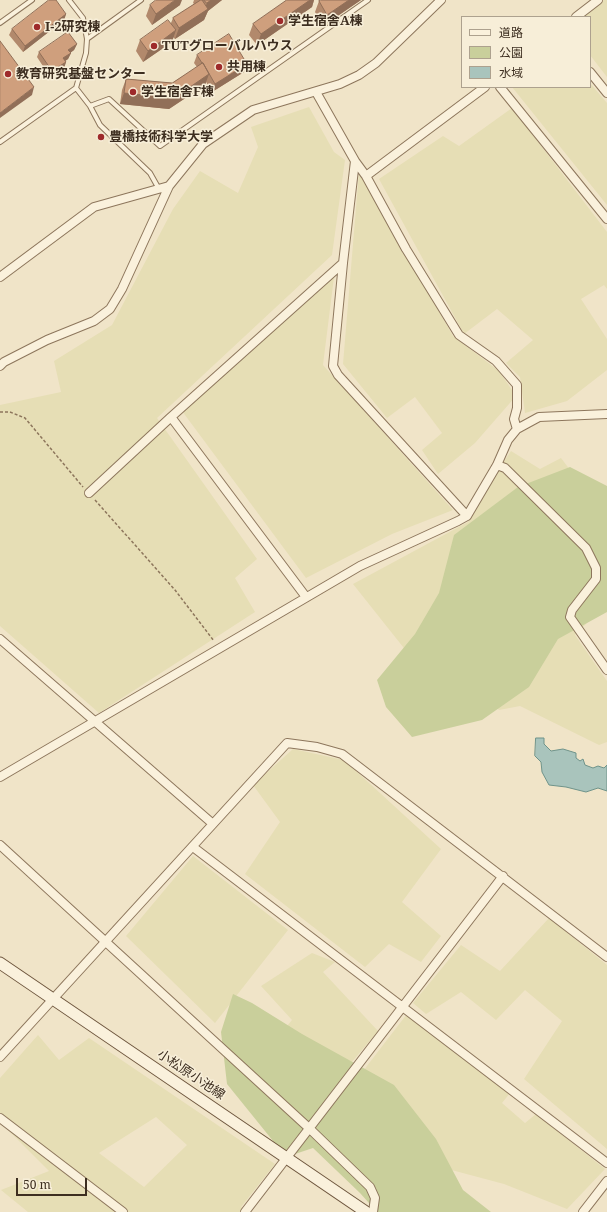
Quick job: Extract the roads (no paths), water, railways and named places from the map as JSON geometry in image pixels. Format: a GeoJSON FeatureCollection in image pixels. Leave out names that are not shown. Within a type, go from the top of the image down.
{"type":"FeatureCollection","features":[{"type":"Feature","properties":{"kind":"main road","name":"小松原小池線"},"geometry":{"type":"LineString","coordinates":[[0,963],[366,1212]]}},
{"type":"Feature","properties":{"kind":"street"},"geometry":{"type":"LineString","coordinates":[[0,366],[4,362],[46,340],[94,321],[110,309],[122,289],[170,186],[203,144],[253,110],[316,92],[340,84],[359,75],[376,62],[441,0]]}},
{"type":"Feature","properties":{"kind":"street"},"geometry":{"type":"LineString","coordinates":[[577,16],[598,0]]}},
{"type":"Feature","properties":{"kind":"street"},"geometry":{"type":"LineString","coordinates":[[591,73],[607,93]]}},
{"type":"Feature","properties":{"kind":"street"},"geometry":{"type":"LineString","coordinates":[[366,176],[484,88]]}},
{"type":"Feature","properties":{"kind":"street"},"geometry":{"type":"LineString","coordinates":[[501,88],[607,219]]}},
{"type":"Feature","properties":{"kind":"street"},"geometry":{"type":"LineString","coordinates":[[316,92],[355,161],[366,176],[406,250],[459,335],[496,361],[517,384],[518,408],[514,419],[517,429]]}},
{"type":"Feature","properties":{"kind":"street"},"geometry":{"type":"LineString","coordinates":[[355,161],[342,263],[333,366],[338,375],[467,516]]}},
{"type":"Feature","properties":{"kind":"street"},"geometry":{"type":"LineString","coordinates":[[0,277],[94,207],[170,186]]}},
{"type":"Feature","properties":{"kind":"street"},"geometry":{"type":"LineString","coordinates":[[89,493],[342,263]]}},
{"type":"Feature","properties":{"kind":"street"},"geometry":{"type":"LineString","coordinates":[[0,777],[219,647],[360,566],[467,516],[497,465],[508,440],[517,429],[540,417],[607,414]]}},
{"type":"Feature","properties":{"kind":"street"},"geometry":{"type":"LineString","coordinates":[[171,417],[306,597]]}},
{"type":"Feature","properties":{"kind":"street"},"geometry":{"type":"LineString","coordinates":[[497,465],[505,468],[586,548],[596,568],[596,579],[572,610],[570,617],[607,670]]}},
{"type":"Feature","properties":{"kind":"street"},"geometry":{"type":"LineString","coordinates":[[0,639],[214,824]]}},
{"type":"Feature","properties":{"kind":"street"},"geometry":{"type":"LineString","coordinates":[[0,1058],[287,743],[317,747],[342,754],[607,956]]}},
{"type":"Feature","properties":{"kind":"street"},"geometry":{"type":"LineString","coordinates":[[0,845],[310,1129],[370,1187],[375,1198],[373,1212]]}},
{"type":"Feature","properties":{"kind":"street"},"geometry":{"type":"LineString","coordinates":[[193,847],[607,1162]]}},
{"type":"Feature","properties":{"kind":"street"},"geometry":{"type":"LineString","coordinates":[[245,1212],[503,876]]}},
{"type":"Feature","properties":{"kind":"street"},"geometry":{"type":"LineString","coordinates":[[0,1118],[124,1212]]}},
{"type":"Feature","properties":{"kind":"street"},"geometry":{"type":"LineString","coordinates":[[583,1212],[607,1181]]}},
{"type":"Feature","properties":{"kind":"lane"},"geometry":{"type":"LineString","coordinates":[[0,23],[32,0]]}},
{"type":"Feature","properties":{"kind":"lane"},"geometry":{"type":"LineString","coordinates":[[0,142],[76,88],[86,53],[87,39],[82,18],[69,0]]}},
{"type":"Feature","properties":{"kind":"lane"},"geometry":{"type":"LineString","coordinates":[[87,39],[141,0]]}},
{"type":"Feature","properties":{"kind":"lane"},"geometry":{"type":"LineString","coordinates":[[90,106],[109,99],[160,146],[368,0]]}},
{"type":"Feature","properties":{"kind":"lane"},"geometry":{"type":"LineString","coordinates":[[76,88],[90,106],[100,125],[150,173],[159,189]]}},
{"type":"Feature","properties":{"kind":"water"},"geometry":{"type":"Polygon","coordinates":[[[536,738],[544,738],[544,744],[551,751],[563,749],[576,753],[576,758],[580,761],[583,759],[585,765],[593,768],[598,766],[604,768],[607,765],[607,791],[598,788],[586,792],[549,785],[542,772],[541,762],[535,756],[536,738]]]}},
{"type":"Feature","properties":{"kind":"place","name":"学生宿舎A棟"},"geometry":{"type":"Point","coordinates":[280,21]}},
{"type":"Feature","properties":{"kind":"place","name":"I-2研究棟"},"geometry":{"type":"Point","coordinates":[37,27]}},
{"type":"Feature","properties":{"kind":"place","name":"TUTグローバルハウス"},"geometry":{"type":"Point","coordinates":[154,46]}},
{"type":"Feature","properties":{"kind":"place","name":"共用棟"},"geometry":{"type":"Point","coordinates":[219,67]}},
{"type":"Feature","properties":{"kind":"place","name":"教育研究基盤センター"},"geometry":{"type":"Point","coordinates":[8,74]}},
{"type":"Feature","properties":{"kind":"place","name":"学生宿舎F棟"},"geometry":{"type":"Point","coordinates":[133,92]}},
{"type":"Feature","properties":{"kind":"place","name":"豊橋技術科学大学"},"geometry":{"type":"Point","coordinates":[101,137]}}]}
